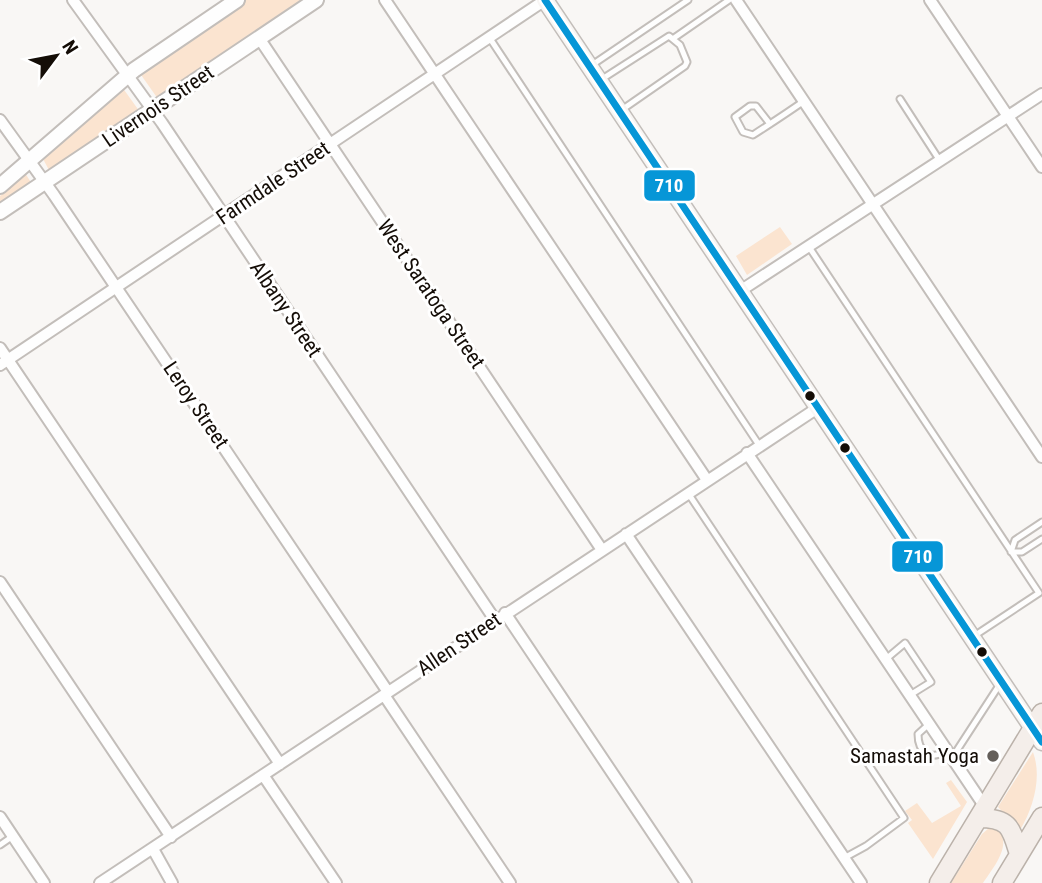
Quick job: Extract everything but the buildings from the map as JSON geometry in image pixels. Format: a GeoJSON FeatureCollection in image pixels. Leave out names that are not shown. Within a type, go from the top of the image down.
{"type":"FeatureCollection","features":[{"type":"Feature","properties":{"kind":"main road"},"geometry":{"type":"LineString","coordinates":[[545,0],[972,637],[1039,728],[982,812],[939,883]]}},
{"type":"Feature","properties":{"kind":"main road"},"geometry":{"type":"LineString","coordinates":[[982,812],[1007,824],[1013,833],[1019,854]]}},
{"type":"Feature","properties":{"kind":"main road"},"geometry":{"type":"LineString","coordinates":[[1002,883],[1042,817]]}},
{"type":"Feature","properties":{"kind":"street","name":"Albany Street"},"geometry":{"type":"LineString","coordinates":[[73,0],[152,110],[495,620]]}},
{"type":"Feature","properties":{"kind":"street","name":"Livernois Street"},"geometry":{"type":"LineString","coordinates":[[0,186],[127,76],[237,0]]}},
{"type":"Feature","properties":{"kind":"street","name":"Livernois Street"},"geometry":{"type":"LineString","coordinates":[[0,212],[316,0]]}},
{"type":"Feature","properties":{"kind":"street"},"geometry":{"type":"LineString","coordinates":[[385,0],[707,480]]}},
{"type":"Feature","properties":{"kind":"street","name":"Farmdale Street"},"geometry":{"type":"LineString","coordinates":[[4,362],[545,0]]}},
{"type":"Feature","properties":{"kind":"street"},"geometry":{"type":"LineString","coordinates":[[736,0],[1042,457]]}},
{"type":"Feature","properties":{"kind":"street"},"geometry":{"type":"LineString","coordinates":[[930,0],[1042,167]]}},
{"type":"Feature","properties":{"kind":"street","name":"West Saratoga Street"},"geometry":{"type":"LineString","coordinates":[[259,38],[602,550]]}},
{"type":"Feature","properties":{"kind":"street"},"geometry":{"type":"LineString","coordinates":[[740,291],[1042,94]]}},
{"type":"Feature","properties":{"kind":"street","name":"Leroy Street"},"geometry":{"type":"LineString","coordinates":[[0,120],[116,288],[510,883]]}},
{"type":"Feature","properties":{"kind":"street"},"geometry":{"type":"LineString","coordinates":[[0,348],[4,362],[280,764]]}},
{"type":"Feature","properties":{"kind":"street","name":"Allen Street"},"geometry":{"type":"LineString","coordinates":[[100,883],[819,407]]}},
{"type":"Feature","properties":{"kind":"street"},"geometry":{"type":"LineString","coordinates":[[747,453],[950,754],[982,812]]}},
{"type":"Feature","properties":{"kind":"street"},"geometry":{"type":"LineString","coordinates":[[626,534],[861,883]]}},
{"type":"Feature","properties":{"kind":"street"},"geometry":{"type":"LineString","coordinates":[[0,582],[171,836]]}},
{"type":"Feature","properties":{"kind":"street"},"geometry":{"type":"LineString","coordinates":[[505,613],[686,883]]}},
{"type":"Feature","properties":{"kind":"street"},"geometry":{"type":"LineString","coordinates":[[263,775],[336,883]]}},
{"type":"Feature","properties":{"kind":"street"},"geometry":{"type":"LineString","coordinates":[[0,817],[44,883]]}},
{"type":"Feature","properties":{"kind":"street"},"geometry":{"type":"LineString","coordinates":[[153,849],[172,883]]}},
{"type":"Feature","properties":{"kind":"lane"},"geometry":{"type":"LineString","coordinates":[[590,66],[688,0]]}},
{"type":"Feature","properties":{"kind":"lane"},"geometry":{"type":"LineString","coordinates":[[674,38],[729,0]]}},
{"type":"Feature","properties":{"kind":"lane"},"geometry":{"type":"LineString","coordinates":[[599,81],[670,36],[674,38],[685,54],[685,66],[620,111]]}},
{"type":"Feature","properties":{"kind":"lane"},"geometry":{"type":"LineString","coordinates":[[489,37],[759,445]]}},
{"type":"Feature","properties":{"kind":"lane"},"geometry":{"type":"LineString","coordinates":[[900,99],[940,161]]}},
{"type":"Feature","properties":{"kind":"lane"},"geometry":{"type":"LineString","coordinates":[[770,124],[756,106],[750,106],[736,117],[743,132],[750,136],[770,124],[804,102]]}},
{"type":"Feature","properties":{"kind":"lane"},"geometry":{"type":"LineString","coordinates":[[809,247],[1039,593],[972,637]]}},
{"type":"Feature","properties":{"kind":"lane"},"geometry":{"type":"LineString","coordinates":[[688,493],[904,818],[860,850],[844,858]]}},
{"type":"Feature","properties":{"kind":"lane"},"geometry":{"type":"LineString","coordinates":[[1011,552],[1015,540],[1042,522]]}},
{"type":"Feature","properties":{"kind":"lane"},"geometry":{"type":"LineString","coordinates":[[1011,552],[1023,552],[1042,539]]}},
{"type":"Feature","properties":{"kind":"lane"},"geometry":{"type":"LineString","coordinates":[[886,659],[905,643],[931,682],[910,695]]}},
{"type":"Feature","properties":{"kind":"lane"},"geometry":{"type":"LineString","coordinates":[[929,724],[918,734],[924,752],[932,757],[950,754],[1002,681]]}},
{"type":"Feature","properties":{"kind":"lane"},"geometry":{"type":"LineString","coordinates":[[0,845],[13,836]]}},
{"type":"Feature","properties":{"kind":"shaded area"},"geometry":{"type":"Polygon","coordinates":[[[246,0],[306,0],[158,99],[139,72],[246,0]]]}},
{"type":"Feature","properties":{"kind":"shaded area"},"geometry":{"type":"Polygon","coordinates":[[[122,87],[140,112],[50,172],[42,157],[122,87]]]}},
{"type":"Feature","properties":{"kind":"shaded area"},"geometry":{"type":"Polygon","coordinates":[[[25,173],[32,184],[0,205],[0,196],[25,173]]]}},
{"type":"Feature","properties":{"kind":"shaded area"},"geometry":{"type":"Polygon","coordinates":[[[780,227],[792,244],[747,275],[736,256],[780,227]]]}},
{"type":"Feature","properties":{"kind":"shaded area"},"geometry":{"type":"Polygon","coordinates":[[[1033,752],[1037,781],[1029,811],[1020,830],[998,807],[1033,752]]]}},
{"type":"Feature","properties":{"kind":"shaded area"},"geometry":{"type":"Polygon","coordinates":[[[951,780],[967,802],[933,859],[908,823],[912,820],[905,811],[917,803],[932,823],[961,806],[946,783],[951,780]]]}},
{"type":"Feature","properties":{"kind":"shaded area"},"geometry":{"type":"Polygon","coordinates":[[[989,828],[998,830],[1003,843],[1000,857],[983,883],[951,883],[982,834],[989,828]]]}},
{"type":"Feature","properties":{"kind":"transit line","name":"710"},"geometry":{"type":"LineString","coordinates":[[545,0],[1042,742]]}},
{"type":"Feature","properties":{"kind":"place","name":"Samastah Yoga"},"geometry":{"type":"Point","coordinates":[993,756]}}]}
